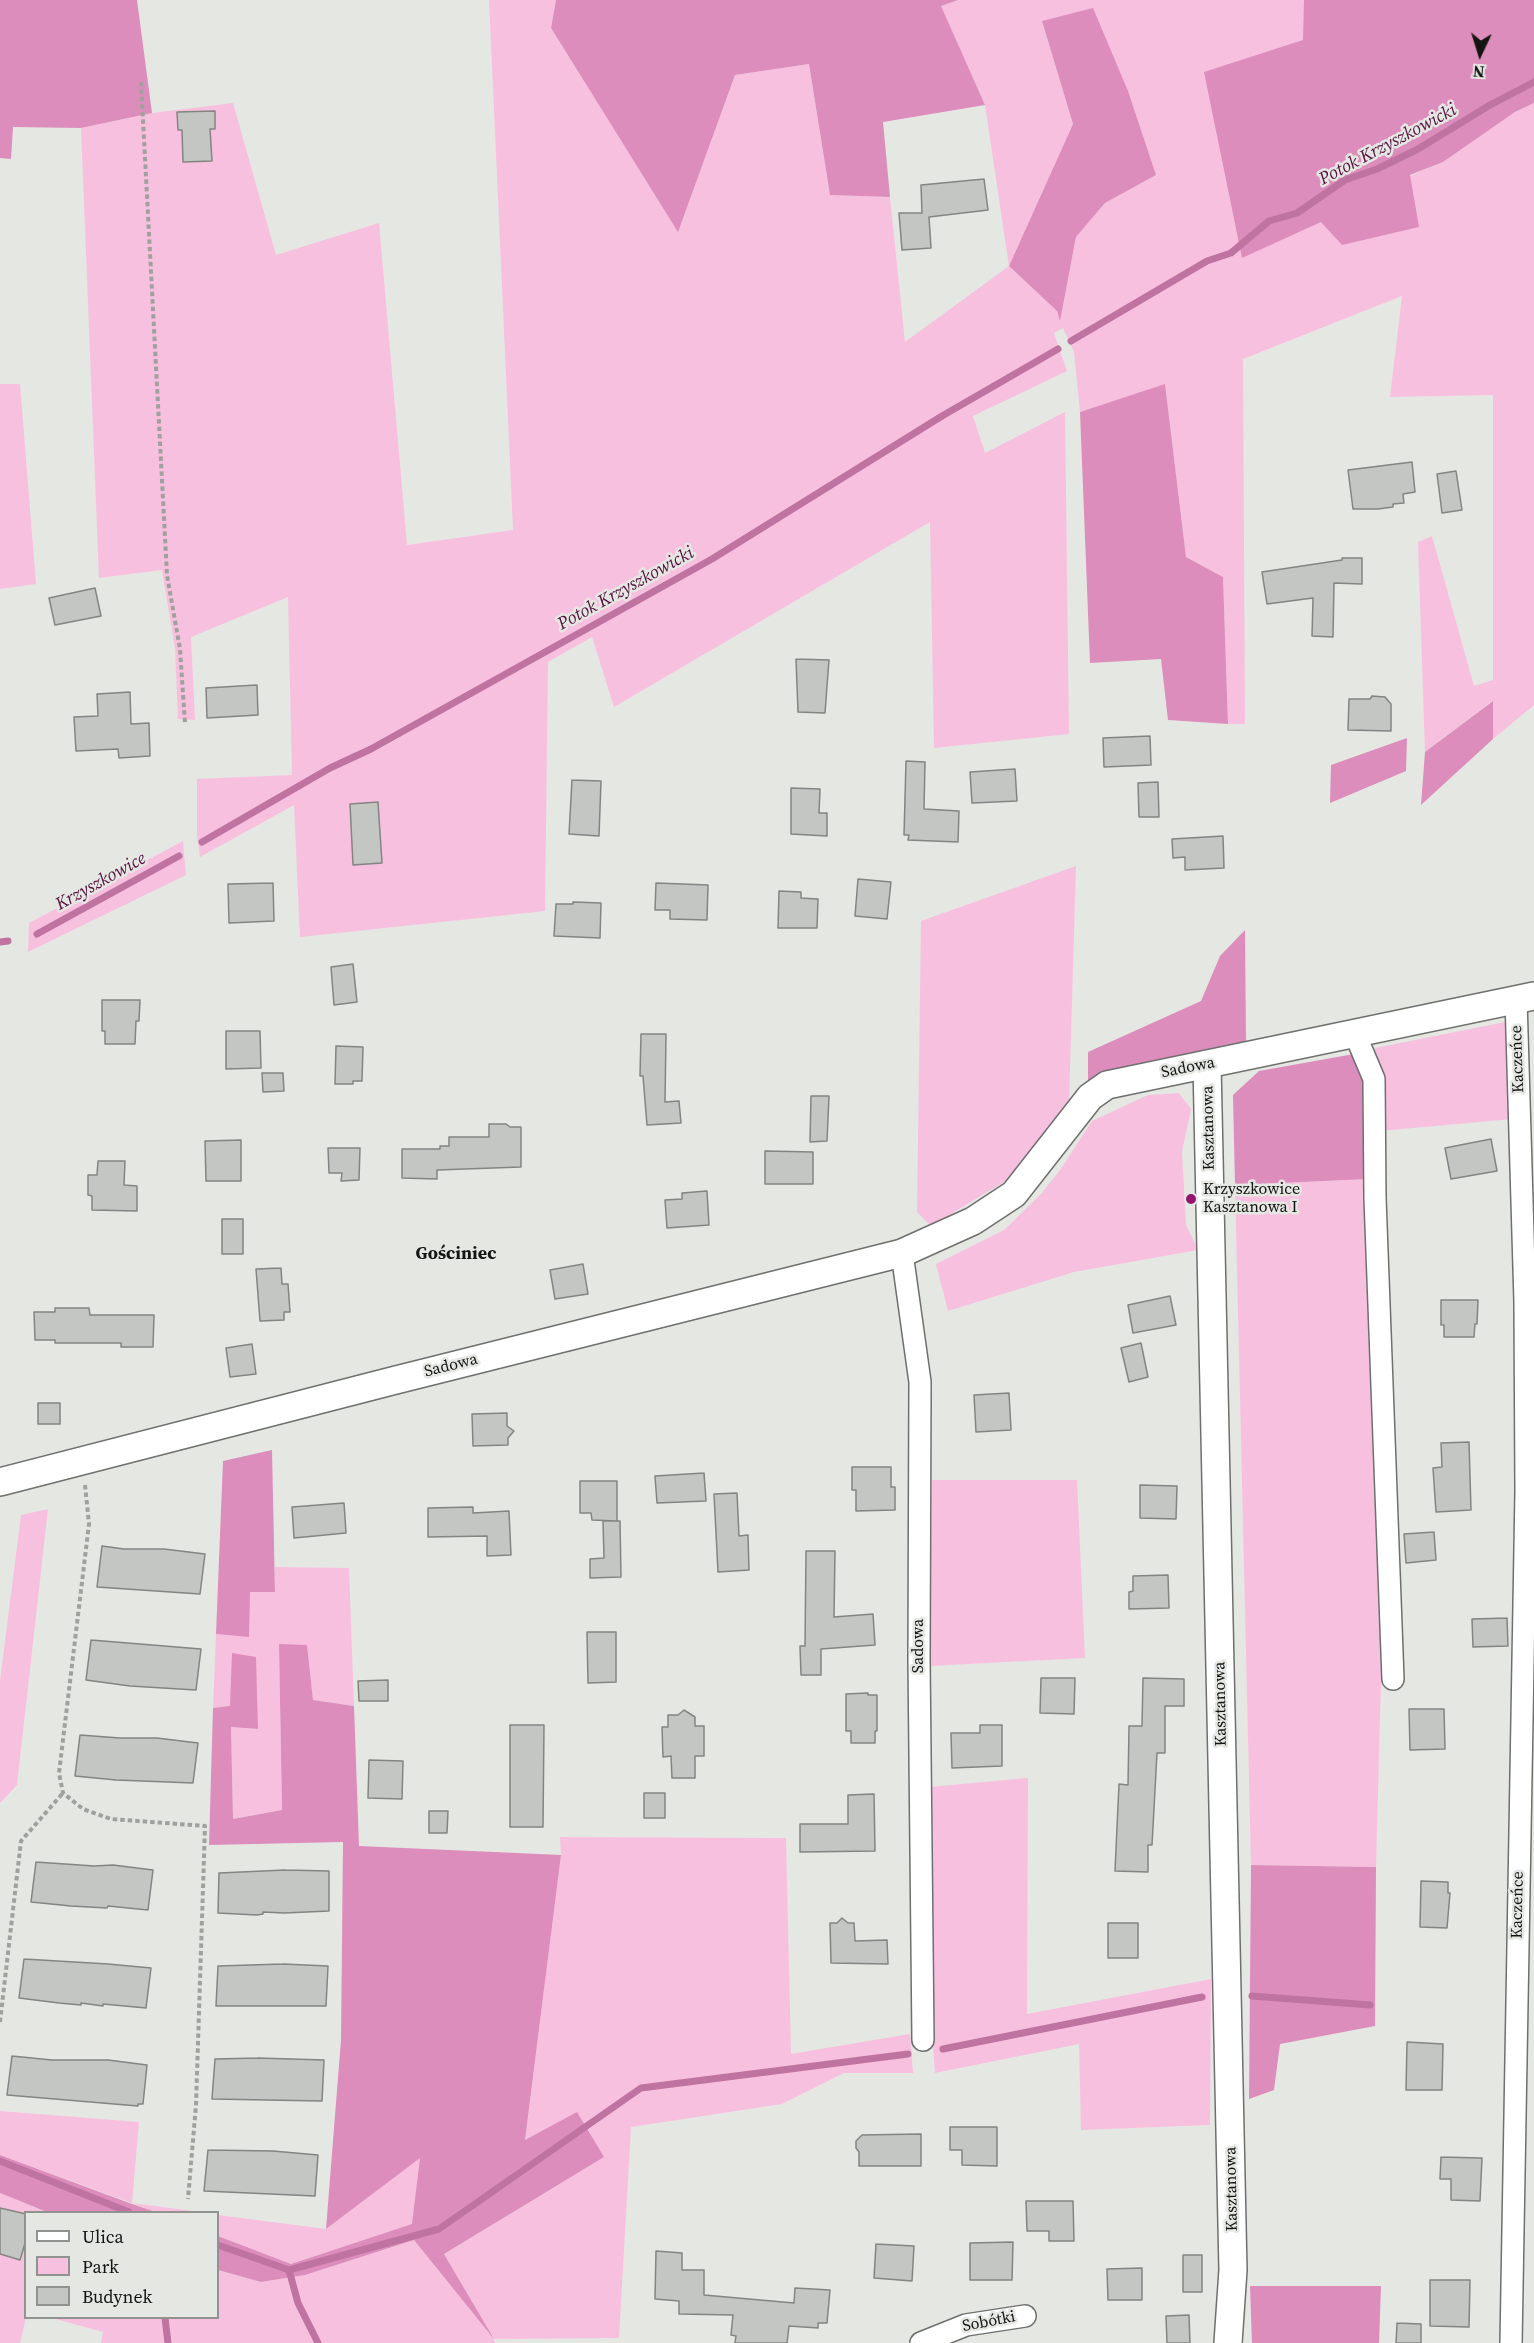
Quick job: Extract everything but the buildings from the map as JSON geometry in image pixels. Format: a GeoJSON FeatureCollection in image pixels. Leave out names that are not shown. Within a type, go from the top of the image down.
{"type":"FeatureCollection","features":[{"type":"Feature","properties":{"kind":"street","name":"Sadowa"},"geometry":{"type":"LineString","coordinates":[[0,1482],[902,1253],[973,1221],[1014,1194],[1090,1097],[1107,1085],[1525,998]]}},
{"type":"Feature","properties":{"kind":"street","name":"Kaczeńce"},"geometry":{"type":"LineString","coordinates":[[1511,2343],[1526,1491],[1525,998]]}},
{"type":"Feature","properties":{"kind":"street"},"geometry":{"type":"LineString","coordinates":[[1355,1034],[1374,1079],[1375,1198],[1393,1679]]}},
{"type":"Feature","properties":{"kind":"street","name":"Kasztanowa"},"geometry":{"type":"LineString","coordinates":[[1207,1064],[1233,2270],[1228,2343]]}},
{"type":"Feature","properties":{"kind":"street","name":"Sadowa"},"geometry":{"type":"LineString","coordinates":[[902,1253],[920,1382],[919,1659],[923,2040]]}},
{"type":"Feature","properties":{"kind":"street","name":"Sobótki"},"geometry":{"type":"LineString","coordinates":[[921,2343],[966,2325],[1025,2316]]}},
{"type":"Feature","properties":{"kind":"path"},"geometry":{"type":"LineString","coordinates":[[141,82],[167,575],[180,649],[185,723]]}},
{"type":"Feature","properties":{"kind":"path"},"geometry":{"type":"LineString","coordinates":[[89,1479],[85,1484],[89,1524],[59,1773],[63,1793],[83,1809],[111,1819],[205,1826],[196,2105],[188,2199]]}},
{"type":"Feature","properties":{"kind":"path"},"geometry":{"type":"LineString","coordinates":[[0,2022],[21,1841],[63,1793]]}},
{"type":"Feature","properties":{"kind":"green space"},"geometry":{"type":"Polygon","coordinates":[[[489,0],[556,0],[551,28],[678,231],[735,75],[809,64],[830,195],[890,197],[905,342],[1009,266],[985,105],[940,5],[958,0],[1304,0],[1304,40],[1410,176],[1443,162],[1515,112],[1534,103],[1534,705],[1493,739],[1492,701],[1425,752],[1418,542],[1432,536],[1474,686],[1493,680],[1493,395],[1390,397],[1402,296],[1243,359],[1245,724],[1228,724],[1223,577],[1186,557],[1165,385],[1080,412],[1074,352],[1063,328],[1054,333],[1067,371],[973,416],[985,453],[1065,412],[1069,734],[934,748],[930,522],[614,707],[592,637],[548,662],[545,911],[300,937],[294,805],[200,857],[197,835],[197,779],[292,775],[288,597],[191,637],[195,720],[178,719],[175,649],[162,570],[99,578],[81,128],[152,113],[233,103],[276,255],[379,223],[407,545],[513,530],[489,0]],[[1042,21],[1073,124],[1009,266],[1057,311],[1060,320],[1076,237],[1105,203],[1156,175],[1042,21]]]}},
{"type":"Feature","properties":{"kind":"green space"},"geometry":{"type":"Polygon","coordinates":[[[0,384],[20,384],[36,584],[0,589],[0,384]]]}},
{"type":"Feature","properties":{"kind":"green space"},"geometry":{"type":"Polygon","coordinates":[[[183,841],[186,875],[28,952],[29,923],[183,841]]]}},
{"type":"Feature","properties":{"kind":"green space"},"geometry":{"type":"Polygon","coordinates":[[[1076,866],[1069,1103],[1012,1177],[931,1226],[917,1212],[921,921],[1076,866]]]}},
{"type":"Feature","properties":{"kind":"green space"},"geometry":{"type":"Polygon","coordinates":[[[1510,1021],[1512,1119],[1380,1131],[1375,1048],[1510,1021]]]}},
{"type":"Feature","properties":{"kind":"green space"},"geometry":{"type":"Polygon","coordinates":[[[1179,1093],[1191,1109],[1182,1152],[1186,1225],[1198,1250],[1074,1272],[948,1311],[936,1264],[1004,1230],[1041,1194],[1060,1170],[1092,1121],[1148,1095],[1179,1093]]]}},
{"type":"Feature","properties":{"kind":"green space"},"geometry":{"type":"Polygon","coordinates":[[[1369,1179],[1382,1644],[1376,1867],[1251,1865],[1235,1185],[1369,1179]]]}},
{"type":"Feature","properties":{"kind":"green space"},"geometry":{"type":"Polygon","coordinates":[[[932,1480],[1077,1480],[1085,1658],[929,1666],[932,1480]]]}},
{"type":"Feature","properties":{"kind":"green space"},"geometry":{"type":"Polygon","coordinates":[[[48,1509],[17,1785],[0,1803],[0,1681],[21,1515],[48,1509]]]}},
{"type":"Feature","properties":{"kind":"green space"},"geometry":{"type":"Polygon","coordinates":[[[275,1567],[349,1568],[354,1706],[313,1700],[307,1645],[279,1645],[282,1810],[233,1819],[231,1727],[258,1729],[230,1707],[213,1708],[216,1634],[249,1636],[249,1592],[275,1592],[275,1567]]]}},
{"type":"Feature","properties":{"kind":"green space"},"geometry":{"type":"Polygon","coordinates":[[[1028,1778],[1027,2014],[1211,1979],[1210,2125],[1081,2130],[1079,2044],[935,2073],[932,2032],[929,1787],[1028,1778]]]}},
{"type":"Feature","properties":{"kind":"green space"},"geometry":{"type":"Polygon","coordinates":[[[560,1837],[786,1838],[791,2054],[910,2034],[913,2073],[844,2073],[782,2104],[631,2127],[619,2338],[494,2339],[495,2343],[101,2343],[103,2332],[56,2319],[219,2319],[219,2270],[261,2282],[305,2275],[414,2240],[491,2334],[444,2254],[604,2157],[525,2140],[561,1855],[560,1837]]]}},
{"type":"Feature","properties":{"kind":"green space"},"geometry":{"type":"Polygon","coordinates":[[[0,2111],[139,2122],[132,2203],[192,2211],[153,2211],[0,2155],[0,2111]]]}},
{"type":"Feature","properties":{"kind":"green space"},"geometry":{"type":"Polygon","coordinates":[[[420,2157],[413,2224],[291,2264],[219,2236],[219,2215],[326,2229],[420,2157]]]}},
{"type":"Feature","properties":{"kind":"green space"},"geometry":{"type":"Polygon","coordinates":[[[0,2193],[45,2211],[24,2211],[26,2319],[20,2343],[0,2343],[0,2193]]]}},
{"type":"Feature","properties":{"kind":"shaded area"},"geometry":{"type":"Polygon","coordinates":[[[0,0],[137,0],[152,113],[81,128],[13,127],[11,159],[0,158],[0,0]]]}},
{"type":"Feature","properties":{"kind":"shaded area"},"geometry":{"type":"Polygon","coordinates":[[[556,0],[958,0],[941,6],[985,105],[883,122],[890,197],[830,195],[809,64],[735,75],[678,232],[551,28],[556,0]]]}},
{"type":"Feature","properties":{"kind":"shaded area"},"geometry":{"type":"Polygon","coordinates":[[[1304,0],[1534,0],[1534,103],[1515,112],[1443,162],[1410,175],[1419,227],[1342,245],[1321,222],[1242,258],[1204,72],[1303,40],[1304,0]]]}},
{"type":"Feature","properties":{"kind":"shaded area"},"geometry":{"type":"Polygon","coordinates":[[[1093,8],[1128,91],[1156,175],[1105,203],[1076,237],[1060,321],[1057,311],[1009,266],[1073,124],[1042,21],[1093,8]]]}},
{"type":"Feature","properties":{"kind":"shaded area"},"geometry":{"type":"Polygon","coordinates":[[[1165,384],[1186,557],[1223,577],[1228,724],[1168,720],[1161,659],[1090,663],[1080,412],[1165,384]]]}},
{"type":"Feature","properties":{"kind":"shaded area"},"geometry":{"type":"Polygon","coordinates":[[[1493,701],[1493,739],[1421,805],[1425,752],[1493,701]]]}},
{"type":"Feature","properties":{"kind":"shaded area"},"geometry":{"type":"Polygon","coordinates":[[[1407,738],[1406,771],[1330,803],[1331,765],[1407,738]]]}},
{"type":"Feature","properties":{"kind":"shaded area"},"geometry":{"type":"Polygon","coordinates":[[[1245,930],[1246,1042],[1176,1056],[1088,1083],[1088,1052],[1201,1001],[1220,956],[1245,930]]]}},
{"type":"Feature","properties":{"kind":"shaded area"},"geometry":{"type":"Polygon","coordinates":[[[1354,1054],[1366,1081],[1369,1179],[1235,1185],[1233,1095],[1259,1071],[1354,1054]]]}},
{"type":"Feature","properties":{"kind":"shaded area"},"geometry":{"type":"Polygon","coordinates":[[[272,1450],[275,1592],[250,1592],[249,1637],[216,1634],[223,1461],[272,1450]]]}},
{"type":"Feature","properties":{"kind":"shaded area"},"geometry":{"type":"Polygon","coordinates":[[[279,1644],[307,1645],[313,1700],[354,1706],[359,1846],[561,1855],[525,2140],[577,2112],[604,2157],[444,2254],[494,2339],[414,2240],[305,2275],[261,2282],[219,2270],[219,2236],[291,2264],[412,2224],[420,2158],[326,2229],[341,2040],[343,1842],[209,1845],[213,1708],[230,1706],[232,1653],[256,1657],[258,1729],[231,1727],[233,1819],[282,1810],[279,1644]]]}},
{"type":"Feature","properties":{"kind":"shaded area"},"geometry":{"type":"Polygon","coordinates":[[[1251,1865],[1376,1867],[1375,2026],[1280,2044],[1274,2090],[1249,2099],[1251,1865]]]}},
{"type":"Feature","properties":{"kind":"shaded area"},"geometry":{"type":"Polygon","coordinates":[[[0,2155],[153,2211],[45,2211],[0,2193],[0,2155]]]}},
{"type":"Feature","properties":{"kind":"shaded area"},"geometry":{"type":"Polygon","coordinates":[[[1250,2286],[1381,2286],[1379,2343],[1252,2343],[1250,2286]]]}},
{"type":"Feature","properties":{"kind":"waterway","name":"Potok Krzyszkowicki"},"geometry":{"type":"LineString","coordinates":[[1071,341],[1207,261],[1231,253],[1269,221],[1297,213],[1345,180],[1377,169],[1418,149],[1490,105],[1534,82]]}},
{"type":"Feature","properties":{"kind":"waterway","name":"Potok Krzyszkowicki"},"geometry":{"type":"LineString","coordinates":[[202,842],[330,768],[371,749],[712,559],[942,416],[1058,349]]}},
{"type":"Feature","properties":{"kind":"waterway","name":"Krzyszkowice"},"geometry":{"type":"LineString","coordinates":[[37,934],[179,856]]}},
{"type":"Feature","properties":{"kind":"waterway","name":"Potok Krzyszkowicki"},"geometry":{"type":"LineString","coordinates":[[0,942],[8,941]]}},
{"type":"Feature","properties":{"kind":"waterway"},"geometry":{"type":"LineString","coordinates":[[1252,1996],[1370,2005]]}},
{"type":"Feature","properties":{"kind":"waterway"},"geometry":{"type":"LineString","coordinates":[[943,2049],[1202,1997]]}},
{"type":"Feature","properties":{"kind":"waterway"},"geometry":{"type":"LineString","coordinates":[[219,2245],[289,2270],[439,2229],[641,2088],[908,2054]]}},
{"type":"Feature","properties":{"kind":"waterway"},"geometry":{"type":"LineString","coordinates":[[0,2161],[126,2211]]}},
{"type":"Feature","properties":{"kind":"waterway"},"geometry":{"type":"LineString","coordinates":[[289,2270],[298,2303],[318,2343]]}},
{"type":"Feature","properties":{"kind":"waterway"},"geometry":{"type":"LineString","coordinates":[[165,2319],[168,2343]]}},
{"type":"Feature","properties":{"kind":"place","name":"Krzyszkowice Kasztanowa I"},"geometry":{"type":"Point","coordinates":[1191,1199]}},
{"type":"Feature","properties":{"kind":"district","name":"Gościniec"},"geometry":{"type":"Point","coordinates":[456,1254]}}]}
